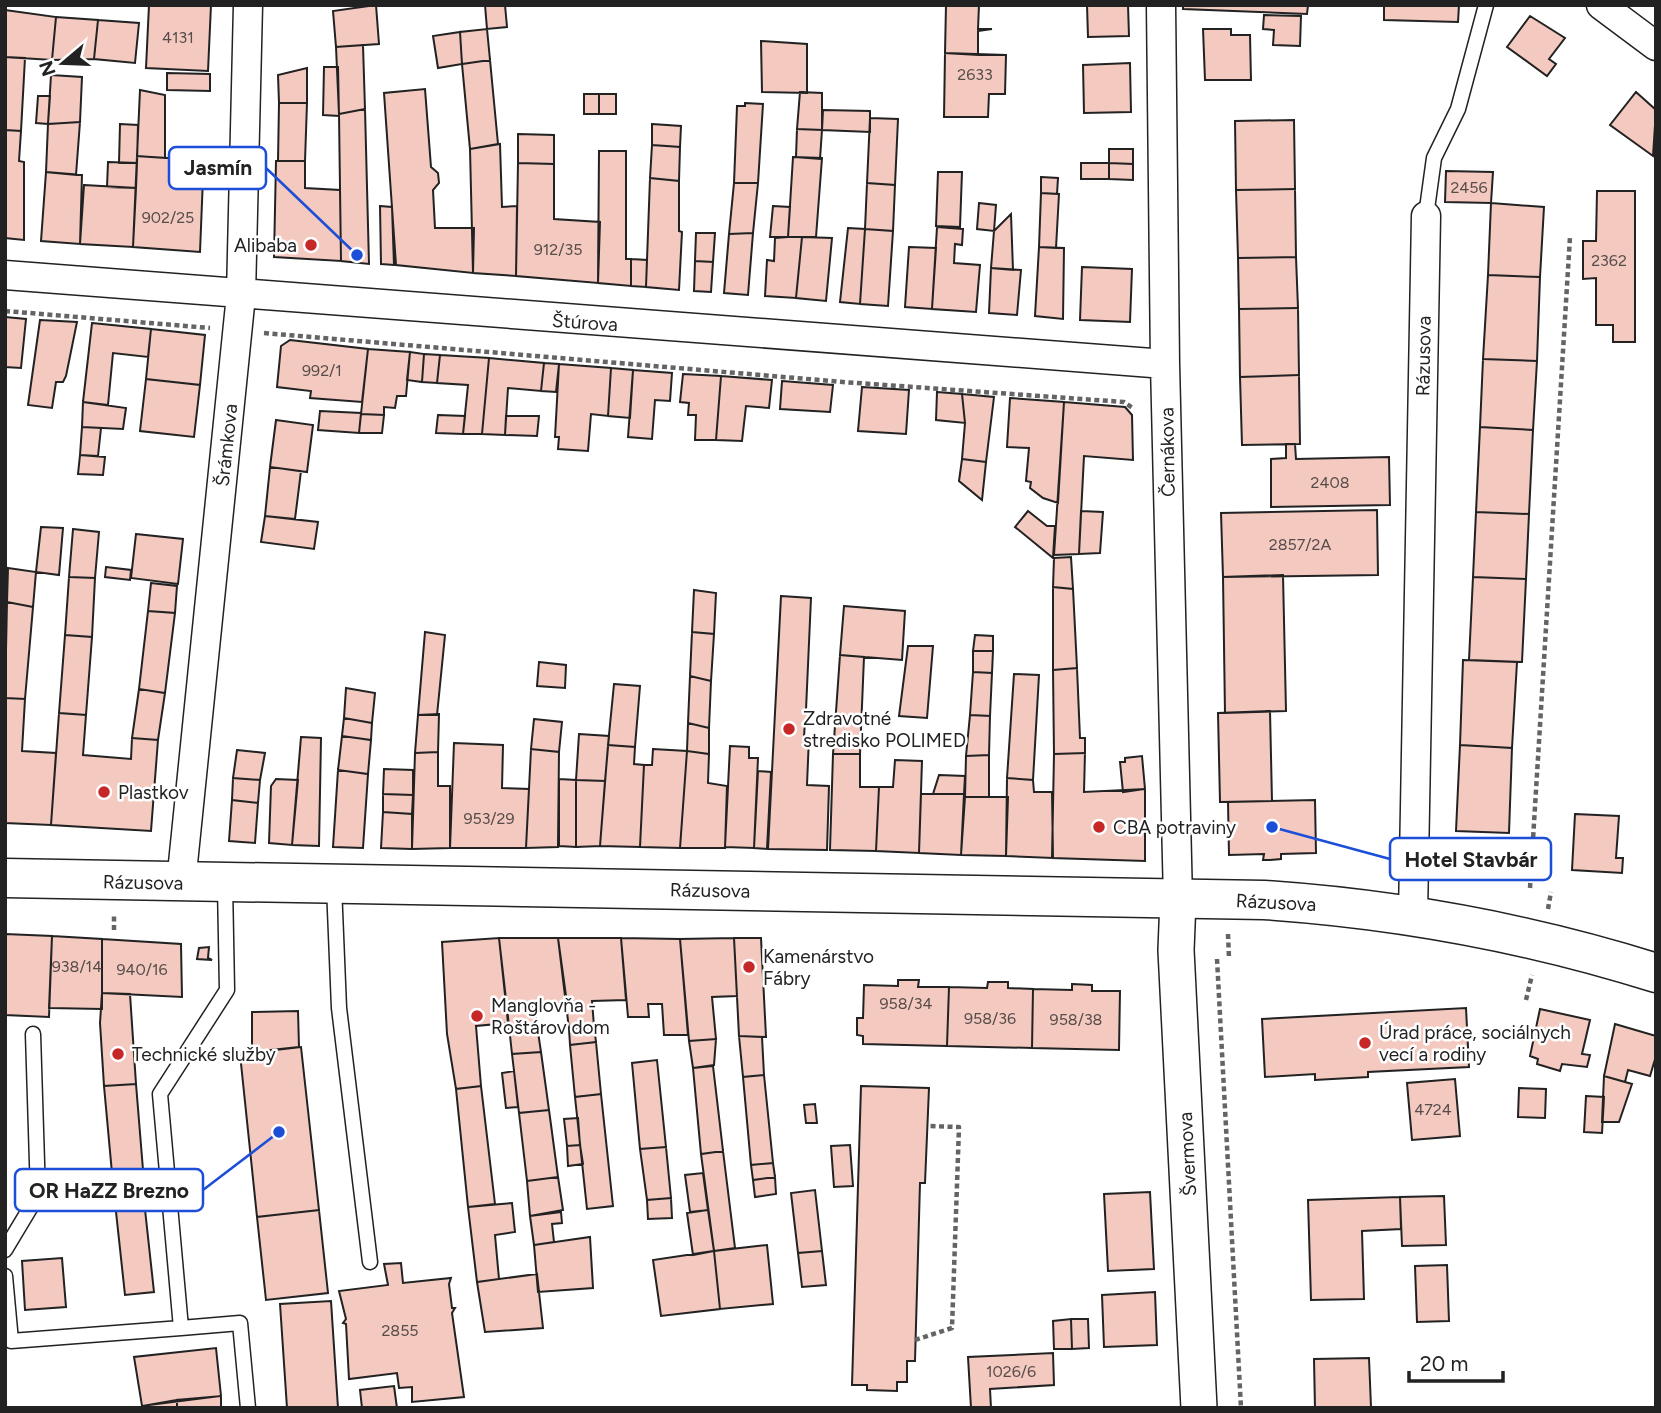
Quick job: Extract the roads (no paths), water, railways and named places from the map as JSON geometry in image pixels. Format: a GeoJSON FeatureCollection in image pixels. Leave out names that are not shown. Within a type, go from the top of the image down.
{"type":"FeatureCollection","features":[{"type":"Feature","properties":{"kind":"main road","name":"Rázusova"},"geometry":{"type":"LineString","coordinates":[[5,878],[1304,903],[1413,915],[1656,973]]}},
{"type":"Feature","properties":{"kind":"street","name":"Šrámkova"},"geometry":{"type":"LineString","coordinates":[[181,883],[241,295],[248,5]]}},
{"type":"Feature","properties":{"kind":"street","name":"Černákova"},"geometry":{"type":"LineString","coordinates":[[1161,5],[1165,364],[1178,900]]}},
{"type":"Feature","properties":{"kind":"street"},"geometry":{"type":"LineString","coordinates":[[1601,5],[1656,46]]}},
{"type":"Feature","properties":{"kind":"street","name":"Rázusova"},"geometry":{"type":"LineString","coordinates":[[1413,915],[1426,216]]}},
{"type":"Feature","properties":{"kind":"street","name":"Štúrova"},"geometry":{"type":"LineString","coordinates":[[5,275],[1165,364]]}},
{"type":"Feature","properties":{"kind":"street","name":"Švermova"},"geometry":{"type":"LineString","coordinates":[[1178,900],[1176,950],[1199,1408]]}},
{"type":"Feature","properties":{"kind":"lane"},"geometry":{"type":"LineString","coordinates":[[1426,216],[1434,158],[1458,108],[1486,5]]}},
{"type":"Feature","properties":{"kind":"lane"},"geometry":{"type":"LineString","coordinates":[[181,1328],[160,1094],[227,990],[225,883]]}},
{"type":"Feature","properties":{"kind":"lane"},"geometry":{"type":"LineString","coordinates":[[334,885],[339,1008],[370,1262]]}},
{"type":"Feature","properties":{"kind":"lane"},"geometry":{"type":"LineString","coordinates":[[5,1251],[38,1195],[33,1034]]}},
{"type":"Feature","properties":{"kind":"lane"},"geometry":{"type":"LineString","coordinates":[[5,1276],[11,1341],[240,1323],[248,1408]]}},
{"type":"Feature","properties":{"kind":"place","name":"Alibaba"},"geometry":{"type":"Point","coordinates":[311,245]}},
{"type":"Feature","properties":{"kind":"place","name":"Jasmín"},"geometry":{"type":"Point","coordinates":[357,255]}},
{"type":"Feature","properties":{"kind":"place","name":"Zdravotné stredisko POLIMED"},"geometry":{"type":"Point","coordinates":[789,729]}},
{"type":"Feature","properties":{"kind":"place","name":"Plastkov"},"geometry":{"type":"Point","coordinates":[104,792]}},
{"type":"Feature","properties":{"kind":"place","name":"CBA potraviny"},"geometry":{"type":"Point","coordinates":[1099,827]}},
{"type":"Feature","properties":{"kind":"place","name":"Hotel Stavbár"},"geometry":{"type":"Point","coordinates":[1272,827]}},
{"type":"Feature","properties":{"kind":"place","name":"Kamenárstvo Fábry"},"geometry":{"type":"Point","coordinates":[749,967]}},
{"type":"Feature","properties":{"kind":"place","name":"Manglovňa - Roštárov dom"},"geometry":{"type":"Point","coordinates":[477,1016]}},
{"type":"Feature","properties":{"kind":"place","name":"Úrad práce, sociálnych vecí a rodiny"},"geometry":{"type":"Point","coordinates":[1365,1043]}},
{"type":"Feature","properties":{"kind":"place","name":"Technické služby"},"geometry":{"type":"Point","coordinates":[118,1054]}},
{"type":"Feature","properties":{"kind":"place","name":"OR HaZZ Brezno"},"geometry":{"type":"Point","coordinates":[279,1132]}}]}
